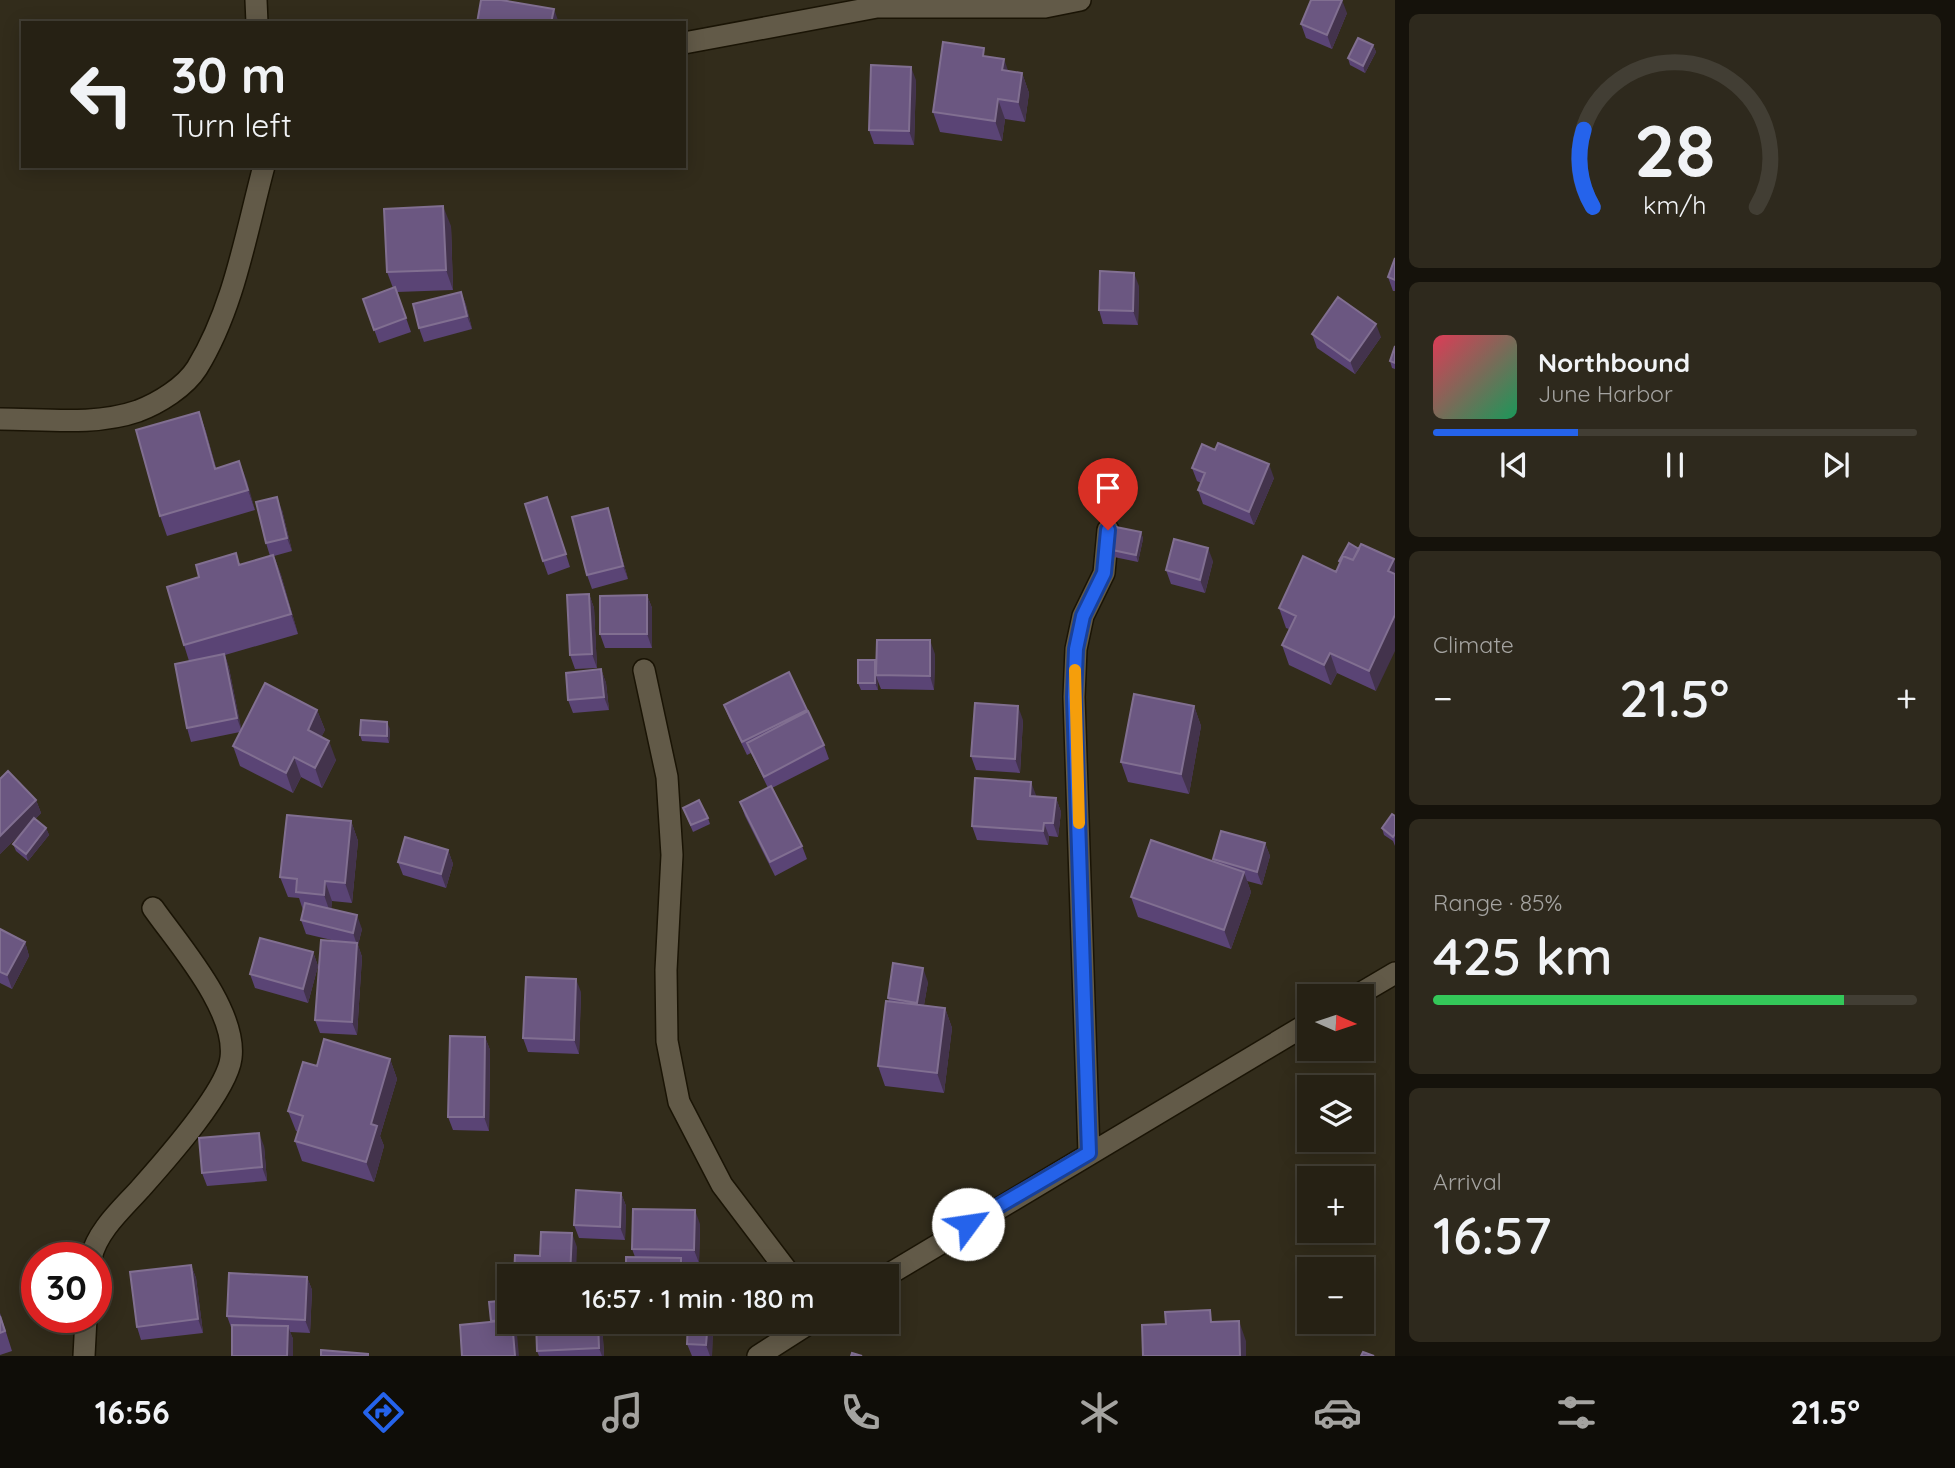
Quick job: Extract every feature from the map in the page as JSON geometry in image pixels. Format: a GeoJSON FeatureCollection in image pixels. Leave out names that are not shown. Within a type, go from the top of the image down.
{"type":"FeatureCollection","features":[{"type":"Feature","properties":{"kind":"street"},"geometry":{"type":"LineString","coordinates":[[256,0],[257,21]]}},
{"type":"Feature","properties":{"kind":"street"},"geometry":{"type":"LineString","coordinates":[[686,43],[877,7],[1045,7],[1080,0]]}},
{"type":"Feature","properties":{"kind":"street"},"geometry":{"type":"LineString","coordinates":[[0,419],[95,419],[137,411],[171,394],[196,369],[225,311],[263,168]]}},
{"type":"Feature","properties":{"kind":"street"},"geometry":{"type":"LineString","coordinates":[[1089,1153],[1074,697],[1076,649],[1083,616],[1104,573],[1108,530]]}},
{"type":"Feature","properties":{"kind":"street"},"geometry":{"type":"LineString","coordinates":[[644,670],[667,777],[672,855],[666,970],[667,1041],[679,1102],[722,1185],[782,1264]]}},
{"type":"Feature","properties":{"kind":"street"},"geometry":{"type":"LineString","coordinates":[[98,1242],[103,1231],[163,1163],[224,1081],[231,1057],[228,1031],[210,988],[153,908]]}},
{"type":"Feature","properties":{"kind":"street"},"geometry":{"type":"LineString","coordinates":[[1374,985],[1395,973]]}},
{"type":"Feature","properties":{"kind":"street"},"geometry":{"type":"LineString","coordinates":[[899,1268],[1297,1030]]}},
{"type":"Feature","properties":{"kind":"street"},"geometry":{"type":"LineString","coordinates":[[84,1356],[85,1333]]}},
{"type":"Feature","properties":{"kind":"street"},"geometry":{"type":"LineString","coordinates":[[758,1356],[793,1334]]}},
{"type":"Feature","properties":{"kind":"building"},"geometry":{"type":"Polygon","coordinates":[[[481,0],[501,0],[554,9],[551,21],[477,21],[481,0]]]}},
{"type":"Feature","properties":{"kind":"building"},"geometry":{"type":"Polygon","coordinates":[[[1311,0],[1342,0],[1327,35],[1301,24],[1311,0]]]}},
{"type":"Feature","properties":{"kind":"building"},"geometry":{"type":"Polygon","coordinates":[[[1358,38],[1373,45],[1363,66],[1348,58],[1358,38]]]}},
{"type":"Feature","properties":{"kind":"building"},"geometry":{"type":"Polygon","coordinates":[[[943,42],[984,48],[983,56],[1004,59],[1002,70],[1022,73],[1018,102],[998,99],[995,121],[933,112],[943,42]]]}},
{"type":"Feature","properties":{"kind":"building"},"geometry":{"type":"Polygon","coordinates":[[[871,65],[911,67],[909,131],[869,130],[871,65]]]}},
{"type":"Feature","properties":{"kind":"building"},"geometry":{"type":"Polygon","coordinates":[[[443,206],[446,270],[387,272],[384,209],[443,206]]]}},
{"type":"Feature","properties":{"kind":"building"},"geometry":{"type":"Polygon","coordinates":[[[1395,258],[1395,280],[1388,277],[1395,258]]]}},
{"type":"Feature","properties":{"kind":"building"},"geometry":{"type":"Polygon","coordinates":[[[1100,271],[1134,273],[1133,311],[1099,310],[1100,271]]]}},
{"type":"Feature","properties":{"kind":"building"},"geometry":{"type":"Polygon","coordinates":[[[395,287],[406,318],[374,330],[363,299],[395,287]]]}},
{"type":"Feature","properties":{"kind":"building"},"geometry":{"type":"Polygon","coordinates":[[[461,292],[467,316],[419,328],[413,304],[461,292]]]}},
{"type":"Feature","properties":{"kind":"building"},"geometry":{"type":"Polygon","coordinates":[[[1338,297],[1376,324],[1350,361],[1312,334],[1338,297]]]}},
{"type":"Feature","properties":{"kind":"building"},"geometry":{"type":"Polygon","coordinates":[[[1395,346],[1395,363],[1390,361],[1395,346]]]}},
{"type":"Feature","properties":{"kind":"building"},"geometry":{"type":"Polygon","coordinates":[[[199,412],[215,469],[239,461],[248,490],[160,516],[136,430],[199,412]]]}},
{"type":"Feature","properties":{"kind":"building"},"geometry":{"type":"Polygon","coordinates":[[[1218,443],[1269,464],[1249,512],[1198,490],[1205,473],[1192,468],[1202,444],[1215,450],[1218,443]]]}},
{"type":"Feature","properties":{"kind":"building"},"geometry":{"type":"Polygon","coordinates":[[[277,497],[287,538],[266,543],[256,502],[277,497]]]}},
{"type":"Feature","properties":{"kind":"building"},"geometry":{"type":"Polygon","coordinates":[[[547,497],[566,554],[543,561],[525,504],[547,497]]]}},
{"type":"Feature","properties":{"kind":"building"},"geometry":{"type":"Polygon","coordinates":[[[608,508],[623,566],[587,575],[572,517],[608,508]]]}},
{"type":"Feature","properties":{"kind":"building"},"geometry":{"type":"Polygon","coordinates":[[[1116,527],[1141,532],[1136,555],[1112,550],[1116,527]]]}},
{"type":"Feature","properties":{"kind":"building"},"geometry":{"type":"Polygon","coordinates":[[[1174,539],[1208,548],[1200,580],[1166,570],[1174,539]]]}},
{"type":"Feature","properties":{"kind":"building"},"geometry":{"type":"Polygon","coordinates":[[[1349,543],[1359,549],[1353,560],[1343,556],[1340,562],[1339,561],[1349,543]]]}},
{"type":"Feature","properties":{"kind":"building"},"geometry":{"type":"Polygon","coordinates":[[[1361,544],[1394,559],[1388,571],[1395,574],[1395,615],[1369,671],[1330,653],[1324,665],[1282,645],[1296,616],[1279,608],[1303,556],[1336,572],[1343,556],[1353,560],[1361,544]]]}},
{"type":"Feature","properties":{"kind":"building"},"geometry":{"type":"Polygon","coordinates":[[[236,553],[239,565],[273,555],[291,614],[184,645],[167,587],[199,577],[196,565],[236,553]]]}},
{"type":"Feature","properties":{"kind":"building"},"geometry":{"type":"Polygon","coordinates":[[[589,594],[592,654],[570,655],[567,595],[589,594]]]}},
{"type":"Feature","properties":{"kind":"building"},"geometry":{"type":"Polygon","coordinates":[[[647,595],[647,634],[600,634],[600,596],[647,595]]]}},
{"type":"Feature","properties":{"kind":"building"},"geometry":{"type":"Polygon","coordinates":[[[877,640],[930,640],[930,676],[876,675],[877,640]]]}},
{"type":"Feature","properties":{"kind":"building"},"geometry":{"type":"Polygon","coordinates":[[[224,654],[237,718],[187,728],[175,664],[224,654]]]}},
{"type":"Feature","properties":{"kind":"building"},"geometry":{"type":"Polygon","coordinates":[[[858,660],[875,660],[875,683],[858,683],[858,660]]]}},
{"type":"Feature","properties":{"kind":"building"},"geometry":{"type":"Polygon","coordinates":[[[601,669],[604,697],[568,700],[566,673],[601,669]]]}},
{"type":"Feature","properties":{"kind":"building"},"geometry":{"type":"Polygon","coordinates":[[[789,672],[807,710],[742,742],[724,705],[789,672]]]}},
{"type":"Feature","properties":{"kind":"building"},"geometry":{"type":"Polygon","coordinates":[[[265,683],[317,710],[308,730],[329,741],[315,768],[294,757],[286,773],[233,746],[265,683]]]}},
{"type":"Feature","properties":{"kind":"building"},"geometry":{"type":"Polygon","coordinates":[[[1134,694],[1194,706],[1181,774],[1121,762],[1134,694]]]}},
{"type":"Feature","properties":{"kind":"building"},"geometry":{"type":"Polygon","coordinates":[[[975,703],[1018,706],[1015,759],[971,756],[975,703]]]}},
{"type":"Feature","properties":{"kind":"building"},"geometry":{"type":"Polygon","coordinates":[[[808,711],[824,745],[764,777],[747,743],[808,711]]]}},
{"type":"Feature","properties":{"kind":"building"},"geometry":{"type":"Polygon","coordinates":[[[361,720],[387,722],[387,736],[360,735],[361,720]]]}},
{"type":"Feature","properties":{"kind":"building"},"geometry":{"type":"Polygon","coordinates":[[[8,771],[36,800],[0,836],[0,779],[8,771]]]}},
{"type":"Feature","properties":{"kind":"building"},"geometry":{"type":"Polygon","coordinates":[[[975,778],[1031,782],[1030,796],[1056,798],[1053,823],[1044,823],[1043,831],[972,826],[975,778]]]}},
{"type":"Feature","properties":{"kind":"building"},"geometry":{"type":"Polygon","coordinates":[[[771,786],[802,846],[770,862],[740,802],[771,786]]]}},
{"type":"Feature","properties":{"kind":"building"},"geometry":{"type":"Polygon","coordinates":[[[699,800],[708,818],[691,825],[683,808],[699,800]]]}},
{"type":"Feature","properties":{"kind":"building"},"geometry":{"type":"Polygon","coordinates":[[[1392,814],[1395,816],[1393,837],[1382,828],[1392,814]]]}},
{"type":"Feature","properties":{"kind":"building"},"geometry":{"type":"Polygon","coordinates":[[[287,815],[351,821],[345,883],[325,881],[324,895],[296,892],[297,879],[280,877],[287,815]]]}},
{"type":"Feature","properties":{"kind":"building"},"geometry":{"type":"Polygon","coordinates":[[[34,818],[46,828],[26,854],[13,844],[34,818]]]}},
{"type":"Feature","properties":{"kind":"building"},"geometry":{"type":"Polygon","coordinates":[[[1221,831],[1265,843],[1257,872],[1213,859],[1221,831]]]}},
{"type":"Feature","properties":{"kind":"building"},"geometry":{"type":"Polygon","coordinates":[[[405,837],[448,850],[441,874],[398,862],[405,837]]]}},
{"type":"Feature","properties":{"kind":"building"},"geometry":{"type":"Polygon","coordinates":[[[1151,840],[1244,872],[1224,930],[1131,897],[1151,840]]]}},
{"type":"Feature","properties":{"kind":"building"},"geometry":{"type":"Polygon","coordinates":[[[305,903],[357,915],[353,933],[301,920],[305,903]]]}},
{"type":"Feature","properties":{"kind":"building"},"geometry":{"type":"Polygon","coordinates":[[[0,929],[25,942],[7,975],[0,972],[0,929]]]}},
{"type":"Feature","properties":{"kind":"building"},"geometry":{"type":"Polygon","coordinates":[[[260,938],[313,952],[303,989],[250,974],[260,938]]]}},
{"type":"Feature","properties":{"kind":"building"},"geometry":{"type":"Polygon","coordinates":[[[321,940],[357,943],[352,1022],[315,1020],[321,940]]]}},
{"type":"Feature","properties":{"kind":"building"},"geometry":{"type":"Polygon","coordinates":[[[893,963],[923,968],[917,1003],[888,998],[893,963]]]}},
{"type":"Feature","properties":{"kind":"building"},"geometry":{"type":"Polygon","coordinates":[[[526,977],[576,979],[574,1040],[523,1038],[526,977]]]}},
{"type":"Feature","properties":{"kind":"building"},"geometry":{"type":"Polygon","coordinates":[[[886,1001],[945,1008],[937,1073],[878,1066],[886,1001]]]}},
{"type":"Feature","properties":{"kind":"building"},"geometry":{"type":"Polygon","coordinates":[[[450,1036],[485,1037],[484,1117],[448,1117],[450,1036]]]}},
{"type":"Feature","properties":{"kind":"building"},"geometry":{"type":"Polygon","coordinates":[[[324,1039],[390,1059],[371,1124],[377,1126],[366,1162],[295,1141],[303,1116],[288,1111],[303,1062],[317,1066],[324,1039]]]}},
{"type":"Feature","properties":{"kind":"building"},"geometry":{"type":"Polygon","coordinates":[[[259,1133],[262,1167],[202,1173],[199,1138],[259,1133]]]}},
{"type":"Feature","properties":{"kind":"building"},"geometry":{"type":"Polygon","coordinates":[[[576,1190],[621,1193],[620,1227],[574,1225],[576,1190]]]}},
{"type":"Feature","properties":{"kind":"building"},"geometry":{"type":"Polygon","coordinates":[[[633,1209],[695,1210],[694,1250],[632,1249],[633,1209]]]}},
{"type":"Feature","properties":{"kind":"building"},"geometry":{"type":"Polygon","coordinates":[[[541,1232],[572,1233],[571,1264],[515,1264],[515,1255],[540,1256],[541,1232]]]}},
{"type":"Feature","properties":{"kind":"building"},"geometry":{"type":"Polygon","coordinates":[[[626,1257],[681,1258],[681,1264],[626,1264],[626,1257]]]}},
{"type":"Feature","properties":{"kind":"building"},"geometry":{"type":"Polygon","coordinates":[[[191,1265],[198,1319],[137,1327],[130,1272],[191,1265]]]}},
{"type":"Feature","properties":{"kind":"building"},"geometry":{"type":"Polygon","coordinates":[[[229,1273],[307,1277],[305,1320],[227,1316],[229,1273]]]}},
{"type":"Feature","properties":{"kind":"building"},"geometry":{"type":"Polygon","coordinates":[[[497,1301],[497,1321],[491,1321],[489,1302],[497,1301]]]}},
{"type":"Feature","properties":{"kind":"building"},"geometry":{"type":"Polygon","coordinates":[[[1210,1310],[1211,1322],[1239,1321],[1240,1356],[1143,1356],[1142,1325],[1166,1324],[1165,1312],[1210,1310]]]}},
{"type":"Feature","properties":{"kind":"building"},"geometry":{"type":"Polygon","coordinates":[[[0,1316],[5,1331],[0,1333],[0,1316]]]}},
{"type":"Feature","properties":{"kind":"building"},"geometry":{"type":"Polygon","coordinates":[[[497,1321],[497,1334],[513,1334],[515,1356],[462,1356],[460,1325],[497,1321]]]}},
{"type":"Feature","properties":{"kind":"building"},"geometry":{"type":"Polygon","coordinates":[[[232,1325],[288,1326],[287,1356],[232,1356],[232,1325]]]}},
{"type":"Feature","properties":{"kind":"building"},"geometry":{"type":"Polygon","coordinates":[[[536,1334],[598,1334],[599,1348],[537,1351],[536,1334]]]}},
{"type":"Feature","properties":{"kind":"building"},"geometry":{"type":"Polygon","coordinates":[[[687,1334],[707,1334],[706,1345],[687,1344],[687,1334]]]}},
{"type":"Feature","properties":{"kind":"building"},"geometry":{"type":"Polygon","coordinates":[[[321,1350],[368,1354],[368,1356],[321,1356],[321,1350]]]}},
{"type":"Feature","properties":{"kind":"slow traffic"},"geometry":{"type":"LineString","coordinates":[[1075,670],[1079,823]]}},
{"type":"Feature","properties":{"kind":"route"},"geometry":{"type":"LineString","coordinates":[[968,1224],[1089,1153],[1074,697],[1076,649],[1083,616],[1104,573],[1108,530]]}}]}
